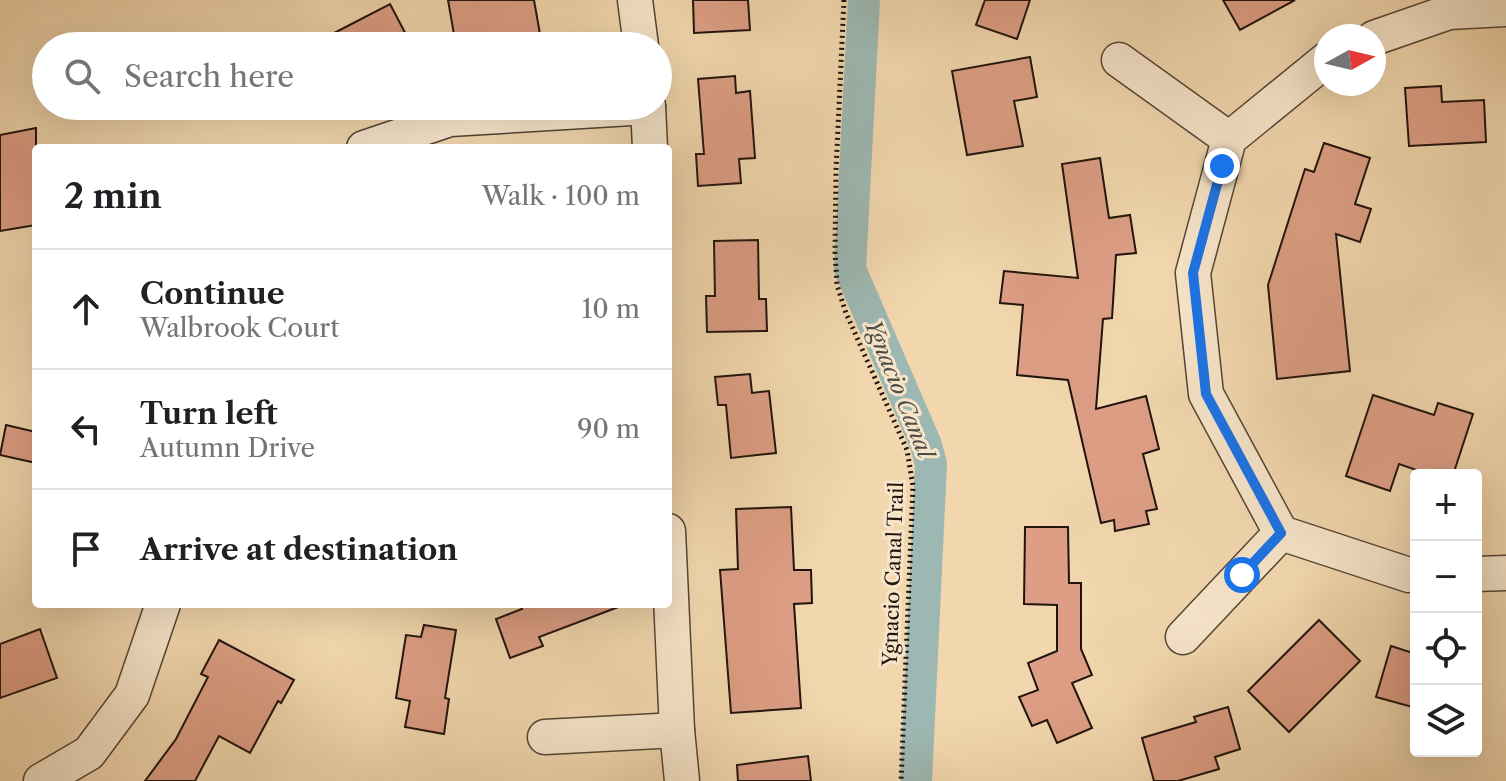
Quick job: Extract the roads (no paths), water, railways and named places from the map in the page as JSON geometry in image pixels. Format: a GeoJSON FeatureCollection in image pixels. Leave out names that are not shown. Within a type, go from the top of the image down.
{"type":"FeatureCollection","features":[{"type":"Feature","properties":{"kind":"street"},"geometry":{"type":"LineString","coordinates":[[635,0],[639,32]]}},
{"type":"Feature","properties":{"kind":"street"},"geometry":{"type":"LineString","coordinates":[[1386,34],[1449,12],[1506,9]]}},
{"type":"Feature","properties":{"kind":"street"},"geometry":{"type":"LineString","coordinates":[[1119,60],[1229,139]]}},
{"type":"Feature","properties":{"kind":"street"},"geometry":{"type":"LineString","coordinates":[[1314,70],[1229,139],[1193,273],[1206,394],[1281,533],[1410,575]]}},
{"type":"Feature","properties":{"kind":"street"},"geometry":{"type":"LineString","coordinates":[[376,144],[447,120]]}},
{"type":"Feature","properties":{"kind":"street"},"geometry":{"type":"LineString","coordinates":[[649,120],[650,144]]}},
{"type":"Feature","properties":{"kind":"street"},"geometry":{"type":"LineString","coordinates":[[1183,637],[1281,533]]}},
{"type":"Feature","properties":{"kind":"street"},"geometry":{"type":"LineString","coordinates":[[1482,574],[1506,573]]}},
{"type":"Feature","properties":{"kind":"street"},"geometry":{"type":"LineString","coordinates":[[41,781],[89,753],[132,695],[162,608]]}},
{"type":"Feature","properties":{"kind":"street"},"geometry":{"type":"LineString","coordinates":[[671,608],[682,781]]}},
{"type":"Feature","properties":{"kind":"street"},"geometry":{"type":"LineString","coordinates":[[545,737],[677,730]]}},
{"type":"Feature","properties":{"kind":"waterway","name":"Ygnacio Canal"},"geometry":{"type":"LineString","coordinates":[[864,0],[850,269],[926,445],[931,464],[916,781]]}}]}
